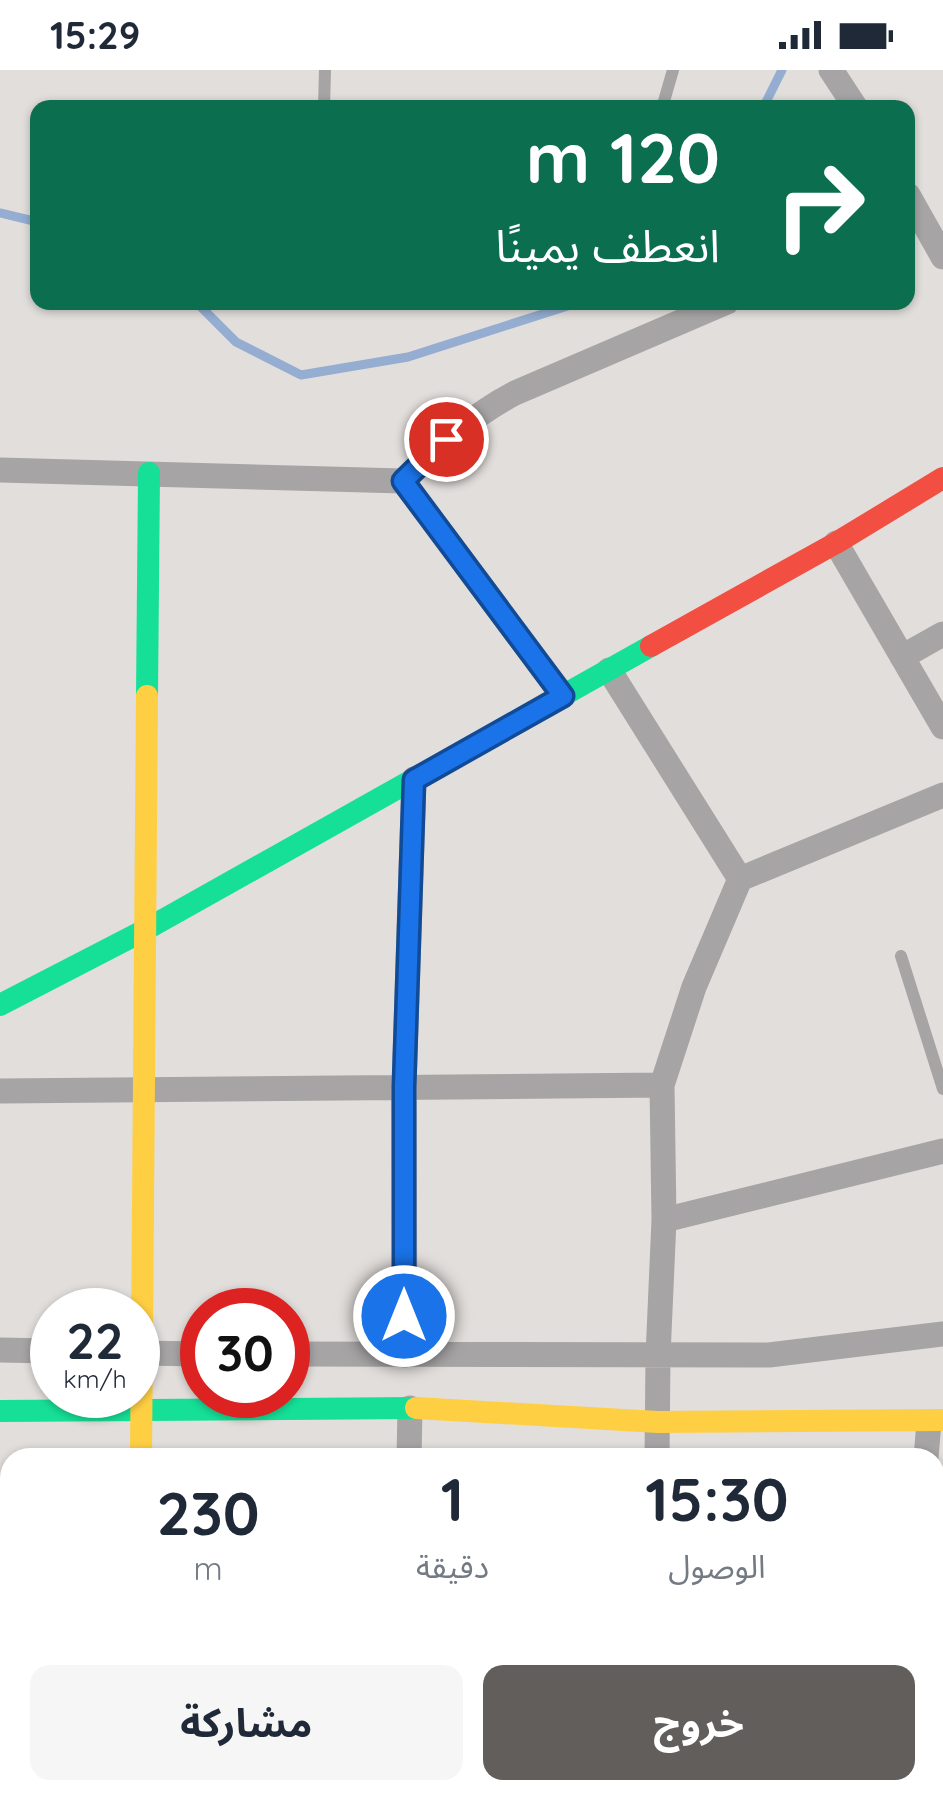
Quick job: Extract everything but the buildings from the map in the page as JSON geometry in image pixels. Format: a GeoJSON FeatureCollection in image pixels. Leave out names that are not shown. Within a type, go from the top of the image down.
{"type":"FeatureCollection","features":[{"type":"Feature","properties":{"kind":"street"},"geometry":{"type":"LineString","coordinates":[[831,70],[851,100]]}},
{"type":"Feature","properties":{"kind":"street"},"geometry":{"type":"LineString","coordinates":[[915,213],[943,257]]}},
{"type":"Feature","properties":{"kind":"street"},"geometry":{"type":"LineString","coordinates":[[0,470],[403,481],[446,439],[484,410],[709,310]]}},
{"type":"Feature","properties":{"kind":"street"},"geometry":{"type":"LineString","coordinates":[[141,1288],[149,473]]}},
{"type":"Feature","properties":{"kind":"street"},"geometry":{"type":"LineString","coordinates":[[0,1005],[145,930],[414,780],[836,544],[943,478]]}},
{"type":"Feature","properties":{"kind":"street"},"geometry":{"type":"LineString","coordinates":[[403,481],[563,696]]}},
{"type":"Feature","properties":{"kind":"street"},"geometry":{"type":"LineString","coordinates":[[836,544],[943,727]]}},
{"type":"Feature","properties":{"kind":"street"},"geometry":{"type":"LineString","coordinates":[[902,657],[943,634]]}},
{"type":"Feature","properties":{"kind":"street"},"geometry":{"type":"LineString","coordinates":[[610,670],[740,879]]}},
{"type":"Feature","properties":{"kind":"street"},"geometry":{"type":"LineString","coordinates":[[404,1355],[404,1087],[414,780]]}},
{"type":"Feature","properties":{"kind":"street"},"geometry":{"type":"LineString","coordinates":[[658,1448],[664,1220],[662,1085],[694,987],[740,879],[943,794]]}},
{"type":"Feature","properties":{"kind":"street"},"geometry":{"type":"LineString","coordinates":[[0,1090],[662,1085]]}},
{"type":"Feature","properties":{"kind":"street"},"geometry":{"type":"LineString","coordinates":[[664,1220],[943,1151]]}},
{"type":"Feature","properties":{"kind":"street"},"geometry":{"type":"LineString","coordinates":[[310,1354],[769,1355],[943,1334]]}},
{"type":"Feature","properties":{"kind":"street"},"geometry":{"type":"LineString","coordinates":[[0,1350],[30,1351]]}},
{"type":"Feature","properties":{"kind":"street"},"geometry":{"type":"LineString","coordinates":[[160,1410],[410,1408],[658,1422],[936,1421],[929,1448]]}},
{"type":"Feature","properties":{"kind":"street"},"geometry":{"type":"LineString","coordinates":[[409,1448],[410,1408]]}},
{"type":"Feature","properties":{"kind":"street"},"geometry":{"type":"LineString","coordinates":[[0,1411],[30,1411]]}},
{"type":"Feature","properties":{"kind":"street"},"geometry":{"type":"LineString","coordinates":[[141,1448],[142,1418]]}},
{"type":"Feature","properties":{"kind":"lane"},"geometry":{"type":"LineString","coordinates":[[324,100],[325,70]]}},
{"type":"Feature","properties":{"kind":"lane"},"geometry":{"type":"LineString","coordinates":[[664,100],[673,70]]}},
{"type":"Feature","properties":{"kind":"lane"},"geometry":{"type":"LineString","coordinates":[[901,956],[943,1089]]}},
{"type":"Feature","properties":{"kind":"waterway"},"geometry":{"type":"LineString","coordinates":[[767,100],[782,70]]}},
{"type":"Feature","properties":{"kind":"waterway"},"geometry":{"type":"LineString","coordinates":[[0,213],[30,220]]}},
{"type":"Feature","properties":{"kind":"waterway"},"geometry":{"type":"LineString","coordinates":[[204,310],[236,342],[301,375],[408,357],[555,310]]}},
{"type":"Feature","properties":{"kind":"traffic: fast"},"geometry":{"type":"LineString","coordinates":[[147,696],[149,473]]}},
{"type":"Feature","properties":{"kind":"traffic: fast"},"geometry":{"type":"LineString","coordinates":[[0,1005],[145,930],[651,646]]}},
{"type":"Feature","properties":{"kind":"traffic: fast"},"geometry":{"type":"LineString","coordinates":[[0,1411],[416,1408]]}},
{"type":"Feature","properties":{"kind":"traffic: slow"},"geometry":{"type":"LineString","coordinates":[[141,1448],[147,696]]}},
{"type":"Feature","properties":{"kind":"traffic: slow"},"geometry":{"type":"LineString","coordinates":[[416,1408],[658,1422],[943,1420]]}},
{"type":"Feature","properties":{"kind":"traffic: jam"},"geometry":{"type":"LineString","coordinates":[[651,646],[943,478]]}},
{"type":"Feature","properties":{"kind":"route"},"geometry":{"type":"LineString","coordinates":[[404,1316],[404,1087],[414,780],[563,696],[403,481],[446,439]]}}]}
